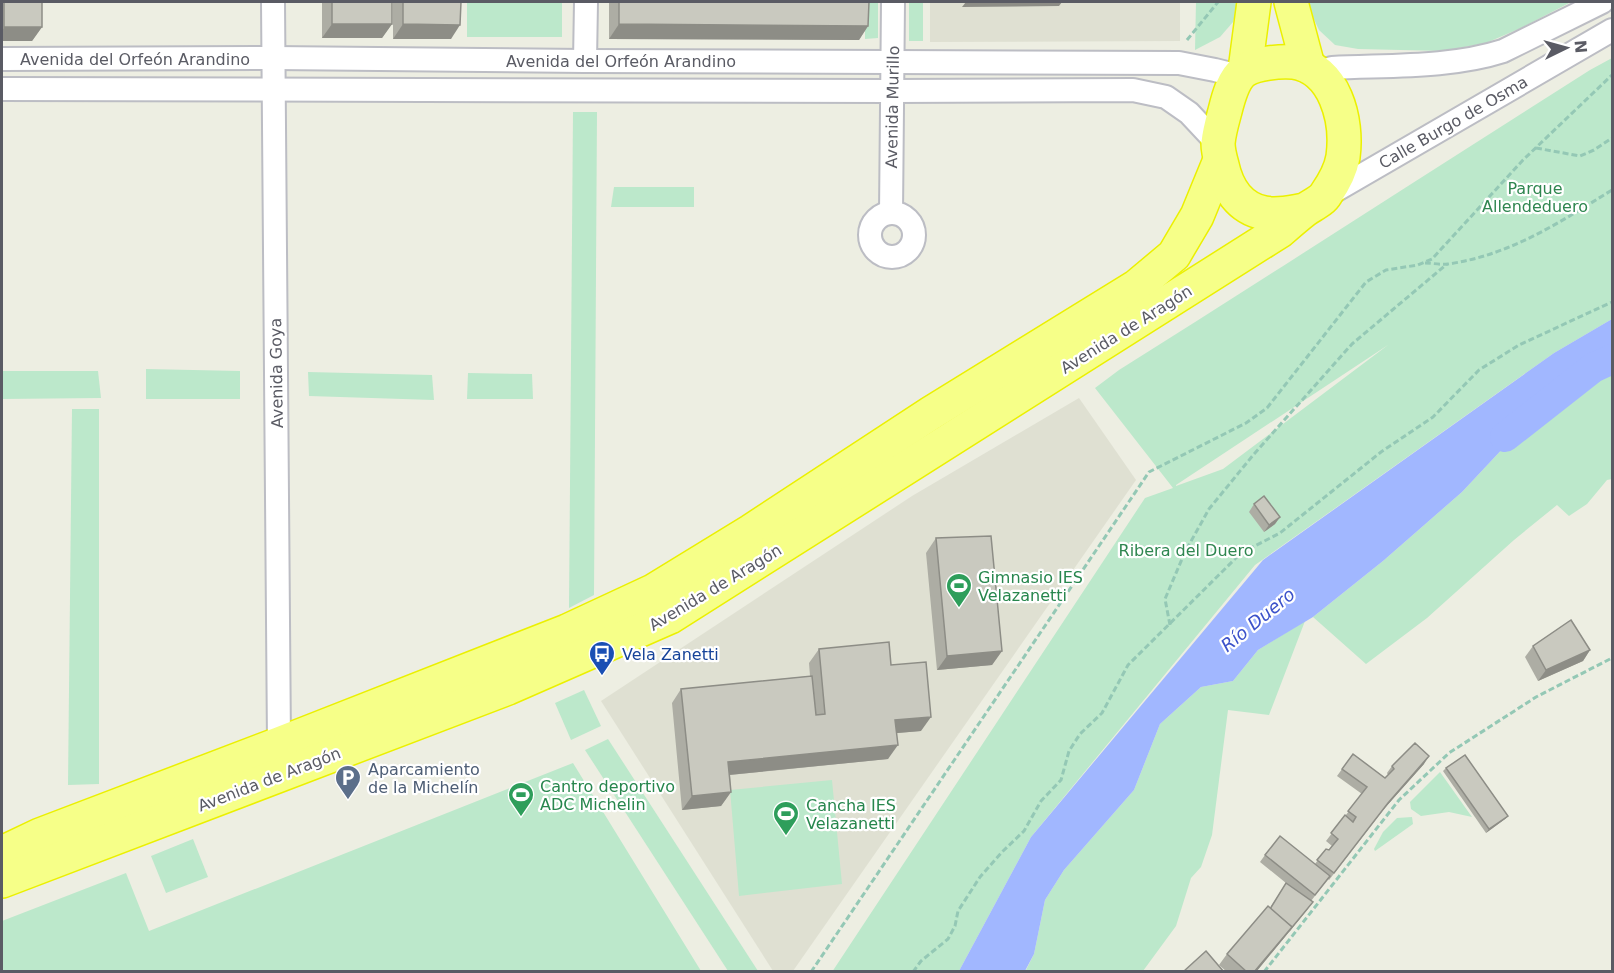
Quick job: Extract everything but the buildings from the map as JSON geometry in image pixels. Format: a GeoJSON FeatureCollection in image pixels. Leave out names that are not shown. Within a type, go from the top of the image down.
{"type":"FeatureCollection","features":[{"type":"Feature","properties":{"kind":"highway"},"geometry":{"type":"LineString","coordinates":[[1254,2],[1242,73],[1229,96],[1222,122],[1219,152],[1230,190],[1239,200],[1250,208],[1264,213],[1279,214],[1315,203],[1335,179],[1343,159],[1344,122],[1327,82],[1309,60],[1291,2]]}},
{"type":"Feature","properties":{"kind":"highway"},"geometry":{"type":"LineString","coordinates":[[1242,73],[1269,63],[1309,60]]}},
{"type":"Feature","properties":{"kind":"highway","name":"Avenida de Aragón"},"geometry":{"type":"LineString","coordinates":[[2,853],[40,835],[567,631],[653,591],[751,531],[931,413],[1137,286],[1174,255],[1197,216],[1219,152]]}},
{"type":"Feature","properties":{"kind":"highway","name":"Avenida de Aragón"},"geometry":{"type":"LineString","coordinates":[[2,881],[508,688],[670,617],[1252,249],[1280,231],[1315,203]]}},
{"type":"Feature","properties":{"kind":"street","name":"Avenida Goya"},"geometry":{"type":"LineString","coordinates":[[273,2],[279,744]]}},
{"type":"Feature","properties":{"kind":"street"},"geometry":{"type":"LineString","coordinates":[[585,61],[586,2]]}},
{"type":"Feature","properties":{"kind":"street","name":"Avenida Murillo"},"geometry":{"type":"LineString","coordinates":[[891,213],[893,2]]}},
{"type":"Feature","properties":{"kind":"street"},"geometry":{"type":"LineString","coordinates":[[1309,60],[1332,68],[1451,62],[1486,57],[1503,51],[1602,2]]}},
{"type":"Feature","properties":{"kind":"street","name":"Calle Burgo de Osma"},"geometry":{"type":"LineString","coordinates":[[1315,203],[1612,30]]}},
{"type":"Feature","properties":{"kind":"street","name":"Avenida del Orfeón Arandino"},"geometry":{"type":"LineString","coordinates":[[2,59],[273,58],[1179,63],[1242,73]]}},
{"type":"Feature","properties":{"kind":"street"},"geometry":{"type":"LineString","coordinates":[[1309,60],[1340,59],[1373,66]]}},
{"type":"Feature","properties":{"kind":"street","name":"Avenida del Orfeón Arandino"},"geometry":{"type":"LineString","coordinates":[[2,89],[1133,90],[1166,97],[1189,113],[1219,152]]}},
{"type":"Feature","properties":{"kind":"street"},"geometry":{"type":"LineString","coordinates":[[195,807],[198,793],[279,744]]}},
{"type":"Feature","properties":{"kind":"path"},"geometry":{"type":"LineString","coordinates":[[1187,40],[1218,2]]}},
{"type":"Feature","properties":{"kind":"path"},"geometry":{"type":"LineString","coordinates":[[811,972],[1149,472],[1246,423],[1267,408],[1366,282],[1386,270],[1418,266],[1431,259],[1535,148],[1612,75]]}},
{"type":"Feature","properties":{"kind":"path"},"geometry":{"type":"LineString","coordinates":[[1535,148],[1580,156],[1612,138]]}},
{"type":"Feature","properties":{"kind":"path"},"geometry":{"type":"LineString","coordinates":[[1424,263],[1446,264],[1496,253],[1548,230],[1612,190]]}},
{"type":"Feature","properties":{"kind":"path"},"geometry":{"type":"LineString","coordinates":[[1170,625],[1165,599],[1185,552],[1209,509],[1254,453],[1352,344],[1446,264]]}},
{"type":"Feature","properties":{"kind":"path"},"geometry":{"type":"LineString","coordinates":[[913,972],[921,961],[948,939],[955,926],[958,911],[980,877],[1024,831],[1041,801],[1061,780],[1069,751],[1080,734],[1102,713],[1128,665],[1241,553],[1280,533],[1381,453],[1433,417],[1479,370],[1520,345],[1612,302]]}},
{"type":"Feature","properties":{"kind":"path"},"geometry":{"type":"LineString","coordinates":[[1264,972],[1399,800],[1449,753],[1536,697],[1612,658]]}},
{"type":"Feature","properties":{"kind":"shaded area"},"geometry":{"type":"Polygon","coordinates":[[[930,2],[1180,2],[1180,41],[930,42],[930,2]]]}},
{"type":"Feature","properties":{"kind":"shaded area"},"geometry":{"type":"Polygon","coordinates":[[[1079,398],[1136,480],[793,971],[773,971],[601,701],[912,496],[1079,398]]]}},
{"type":"Feature","properties":{"kind":"green space"},"geometry":{"type":"Polygon","coordinates":[[[467,2],[562,2],[562,37],[467,37],[467,2]]]}},
{"type":"Feature","properties":{"kind":"green space"},"geometry":{"type":"Polygon","coordinates":[[[865,2],[878,2],[878,38],[865,39],[865,2]]]}},
{"type":"Feature","properties":{"kind":"green space"},"geometry":{"type":"Polygon","coordinates":[[[909,2],[923,2],[923,41],[909,41],[909,2]]]}},
{"type":"Feature","properties":{"kind":"green space"},"geometry":{"type":"Polygon","coordinates":[[[1196,2],[1239,2],[1233,22],[1220,37],[1195,50],[1196,2]]]}},
{"type":"Feature","properties":{"kind":"green space"},"geometry":{"type":"Polygon","coordinates":[[[1306,2],[1571,2],[1486,43],[1443,51],[1358,49],[1335,45],[1319,30],[1306,2]]]}},
{"type":"Feature","properties":{"kind":"green space"},"geometry":{"type":"Polygon","coordinates":[[[1612,58],[1612,319],[1554,353],[1255,565],[1031,837],[959,971],[832,972],[1145,498],[1173,488],[1095,388],[1119,370],[1612,58]],[[1388,345],[1176,486],[1223,469],[1388,345]]]}},
{"type":"Feature","properties":{"kind":"green space"},"geometry":{"type":"Polygon","coordinates":[[[573,112],[597,112],[594,595],[569,608],[573,112]]]}},
{"type":"Feature","properties":{"kind":"green space"},"geometry":{"type":"Polygon","coordinates":[[[614,187],[694,187],[694,207],[611,207],[614,187]]]}},
{"type":"Feature","properties":{"kind":"green space"},"geometry":{"type":"Polygon","coordinates":[[[1612,359],[1612,479],[1607,480],[1587,504],[1569,516],[1557,505],[1427,618],[1366,664],[1313,617],[1383,561],[1462,492],[1536,413],[1593,368],[1612,359]]]}},
{"type":"Feature","properties":{"kind":"green space"},"geometry":{"type":"Polygon","coordinates":[[[146,369],[240,371],[240,399],[146,399],[146,369]]]}},
{"type":"Feature","properties":{"kind":"green space"},"geometry":{"type":"Polygon","coordinates":[[[2,371],[98,371],[101,398],[2,399],[2,371]]]}},
{"type":"Feature","properties":{"kind":"green space"},"geometry":{"type":"Polygon","coordinates":[[[308,372],[432,375],[434,400],[309,396],[308,372]]]}},
{"type":"Feature","properties":{"kind":"green space"},"geometry":{"type":"Polygon","coordinates":[[[468,373],[532,374],[533,399],[467,399],[468,373]]]}},
{"type":"Feature","properties":{"kind":"green space"},"geometry":{"type":"Polygon","coordinates":[[[72,409],[99,409],[99,784],[68,785],[72,409]]]}},
{"type":"Feature","properties":{"kind":"green space"},"geometry":{"type":"Polygon","coordinates":[[[1305,621],[1269,715],[1228,710],[1212,835],[1201,867],[1191,878],[1176,926],[1143,971],[1025,972],[1034,954],[1045,900],[1064,870],[1134,790],[1160,724],[1201,687],[1233,681],[1258,650],[1305,621]]]}},
{"type":"Feature","properties":{"kind":"green space"},"geometry":{"type":"Polygon","coordinates":[[[584,690],[601,726],[571,740],[555,703],[584,690]]]}},
{"type":"Feature","properties":{"kind":"green space"},"geometry":{"type":"Polygon","coordinates":[[[608,739],[758,971],[728,971],[585,750],[608,739]]]}},
{"type":"Feature","properties":{"kind":"green space","name":"Cantro deportivo ADC Michelin"},"geometry":{"type":"Polygon","coordinates":[[[573,763],[701,971],[2,971],[2,921],[126,873],[149,931],[573,763]]]}},
{"type":"Feature","properties":{"kind":"green space"},"geometry":{"type":"Polygon","coordinates":[[[1440,772],[1472,817],[1449,812],[1421,816],[1411,809],[1410,802],[1440,772]]]}},
{"type":"Feature","properties":{"kind":"green space","name":"Cancha IES Velazanetti"},"geometry":{"type":"Polygon","coordinates":[[[832,780],[842,884],[739,896],[730,790],[832,780]]]}},
{"type":"Feature","properties":{"kind":"green space"},"geometry":{"type":"Polygon","coordinates":[[[1412,817],[1413,824],[1375,851],[1383,832],[1397,818],[1412,817]]]}},
{"type":"Feature","properties":{"kind":"green space"},"geometry":{"type":"Polygon","coordinates":[[[193,839],[208,877],[166,893],[151,856],[193,839]]]}},
{"type":"Feature","properties":{"kind":"water"},"geometry":{"type":"Polygon","coordinates":[[[1612,319],[1612,359],[1593,368],[1536,413],[1462,492],[1383,561],[1313,617],[1258,650],[1233,681],[1201,687],[1160,724],[1134,790],[1064,870],[1045,900],[1034,954],[1025,971],[959,971],[1031,837],[1263,560],[1554,353],[1612,319]]]}},
{"type":"Feature","properties":{"kind":"waterway","name":"Río Duero"},"geometry":{"type":"LineString","coordinates":[[1505,437],[1593,368],[1612,359]]}},
{"type":"Feature","properties":{"kind":"place","name":"Gimnasio IES Velazanetti"},"geometry":{"type":"Point","coordinates":[959,609]}},
{"type":"Feature","properties":{"kind":"place","name":"Vela Zanetti"},"geometry":{"type":"Point","coordinates":[602,677]}},
{"type":"Feature","properties":{"kind":"place","name":"Aparcamiento de la Michelín"},"geometry":{"type":"Point","coordinates":[348,801]}},
{"type":"Feature","properties":{"kind":"place","name":"Cantro deportivo ADC Michelin"},"geometry":{"type":"Point","coordinates":[521,818]}},
{"type":"Feature","properties":{"kind":"place","name":"Cancha IES Velazanetti"},"geometry":{"type":"Point","coordinates":[786,837]}},
{"type":"Feature","properties":{"kind":"park label","name":"Parque Allendeduero"},"geometry":{"type":"Point","coordinates":[1535,197]}},
{"type":"Feature","properties":{"kind":"park label","name":"Ribera del Duero"},"geometry":{"type":"Point","coordinates":[1186,550]}}]}
